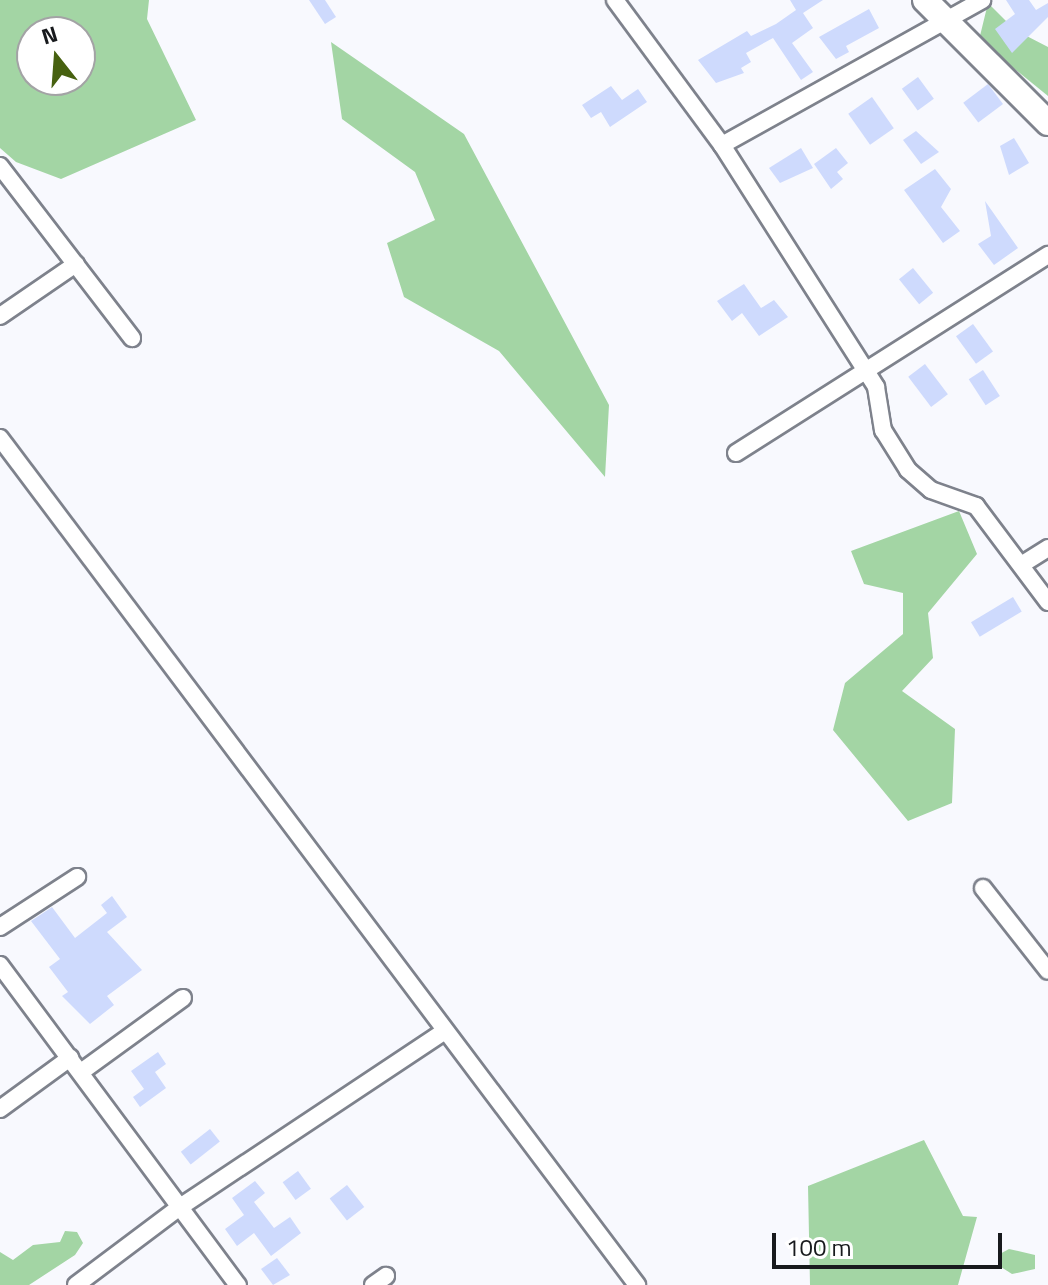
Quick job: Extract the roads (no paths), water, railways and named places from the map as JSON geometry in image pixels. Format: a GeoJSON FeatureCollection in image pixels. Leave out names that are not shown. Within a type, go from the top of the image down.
{"type":"FeatureCollection","features":[{"type":"Feature","properties":{"kind":"main road"},"geometry":{"type":"LineString","coordinates":[[925,0],[943,22],[1048,123]]}},
{"type":"Feature","properties":{"kind":"street"},"geometry":{"type":"LineString","coordinates":[[616,0],[722,145],[861,371],[876,387],[883,430],[908,470],[931,490],[976,506],[1048,602]]}},
{"type":"Feature","properties":{"kind":"street"},"geometry":{"type":"LineString","coordinates":[[722,145],[982,0]]}},
{"type":"Feature","properties":{"kind":"street"},"geometry":{"type":"LineString","coordinates":[[0,166],[132,338]]}},
{"type":"Feature","properties":{"kind":"street"},"geometry":{"type":"LineString","coordinates":[[736,453],[1048,255]]}},
{"type":"Feature","properties":{"kind":"street"},"geometry":{"type":"LineString","coordinates":[[0,316],[76,264]]}},
{"type":"Feature","properties":{"kind":"street"},"geometry":{"type":"LineString","coordinates":[[0,438],[637,1285]]}},
{"type":"Feature","properties":{"kind":"street"},"geometry":{"type":"LineString","coordinates":[[1021,565],[1048,548]]}},
{"type":"Feature","properties":{"kind":"street"},"geometry":{"type":"LineString","coordinates":[[0,927],[77,877]]}},
{"type":"Feature","properties":{"kind":"street"},"geometry":{"type":"LineString","coordinates":[[983,888],[1048,971]]}},
{"type":"Feature","properties":{"kind":"street"},"geometry":{"type":"LineString","coordinates":[[0,965],[238,1285]]}},
{"type":"Feature","properties":{"kind":"street"},"geometry":{"type":"LineString","coordinates":[[81,1072],[183,998]]}},
{"type":"Feature","properties":{"kind":"street"},"geometry":{"type":"LineString","coordinates":[[76,1285],[180,1207],[445,1031]]}},
{"type":"Feature","properties":{"kind":"street"},"geometry":{"type":"LineString","coordinates":[[0,1109],[70,1058]]}}]}
